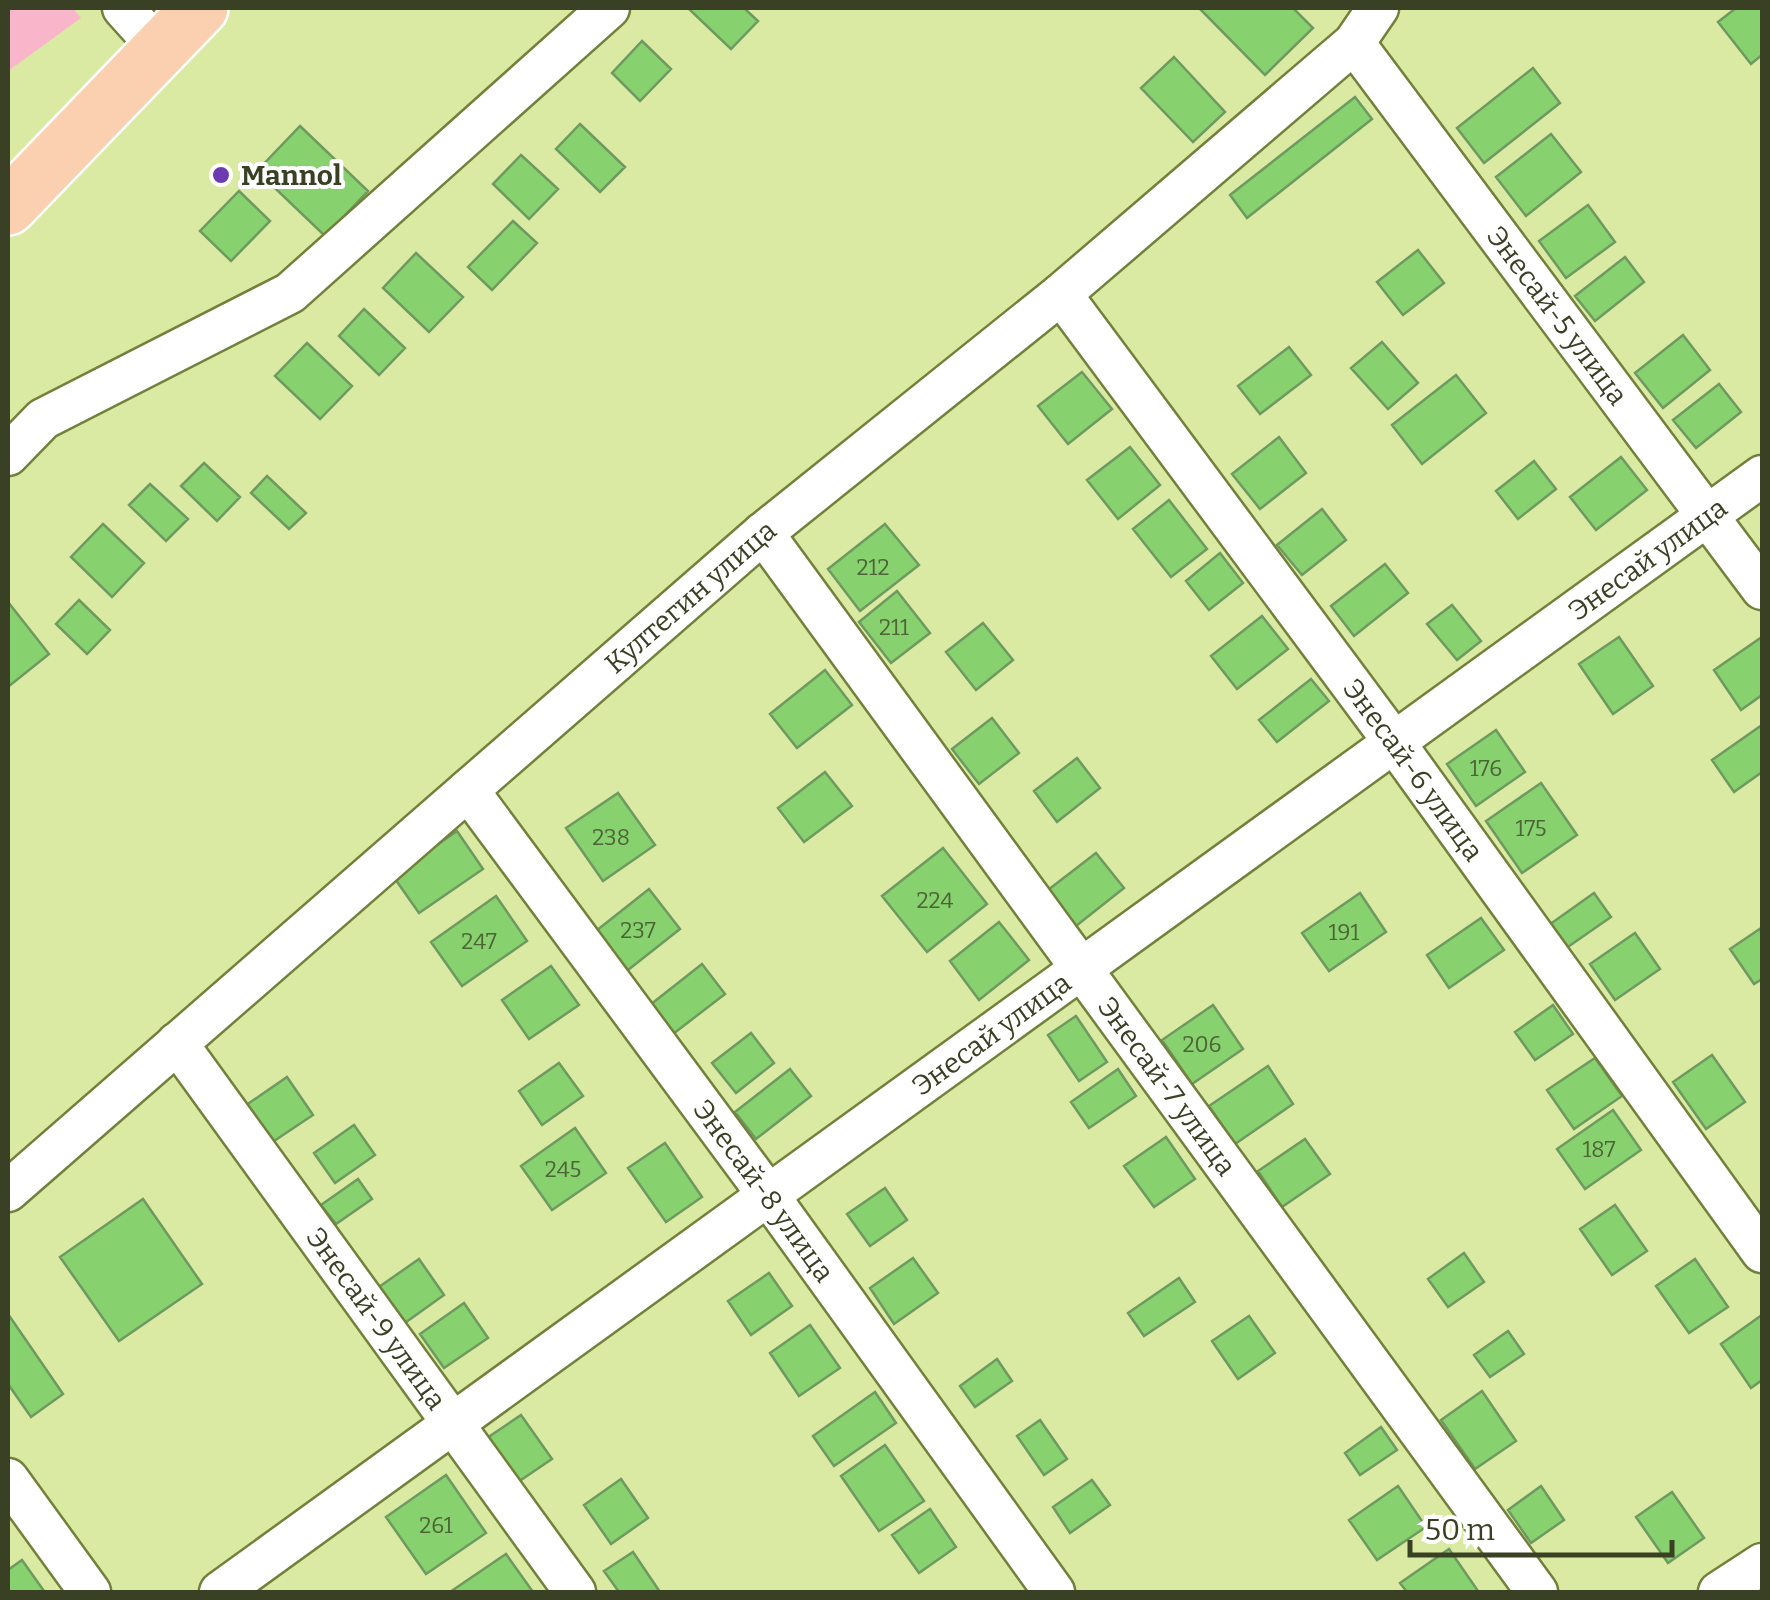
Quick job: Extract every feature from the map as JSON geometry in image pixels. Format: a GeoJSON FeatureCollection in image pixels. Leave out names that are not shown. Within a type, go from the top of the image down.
{"type":"FeatureCollection","features":[{"type":"Feature","properties":{"kind":"main road"},"geometry":{"type":"LineString","coordinates":[[8,206],[200,8]]}},
{"type":"Feature","properties":{"kind":"street"},"geometry":{"type":"LineString","coordinates":[[123,8],[160,48]]}},
{"type":"Feature","properties":{"kind":"street"},"geometry":{"type":"LineString","coordinates":[[8,455],[43,419],[290,293],[609,8]]}},
{"type":"Feature","properties":{"kind":"street","name":"Култегин улица"},"geometry":{"type":"LineString","coordinates":[[8,1191],[764,533],[1061,294],[1354,43],[1378,8]]}},
{"type":"Feature","properties":{"kind":"street","name":"Энесай-5 улица"},"geometry":{"type":"LineString","coordinates":[[1354,43],[1762,590]]}},
{"type":"Feature","properties":{"kind":"street","name":"Энесай-6 улица"},"geometry":{"type":"LineString","coordinates":[[1061,294],[1394,742],[1762,1252]]}},
{"type":"Feature","properties":{"kind":"street","name":"Энесай улица"},"geometry":{"type":"LineString","coordinates":[[220,1592],[1762,476]]}},
{"type":"Feature","properties":{"kind":"street","name":"Энесай-7 улица"},"geometry":{"type":"LineString","coordinates":[[764,533],[1537,1592]]}},
{"type":"Feature","properties":{"kind":"street","name":"Энесай-8 улица"},"geometry":{"type":"LineString","coordinates":[[468,790],[768,1195],[1054,1592]]}},
{"type":"Feature","properties":{"kind":"street","name":"Энесай-9 улица"},"geometry":{"type":"LineString","coordinates":[[177,1043],[574,1592]]}},
{"type":"Feature","properties":{"kind":"street"},"geometry":{"type":"LineString","coordinates":[[8,1480],[90,1592]]}},
{"type":"Feature","properties":{"kind":"street"},"geometry":{"type":"LineString","coordinates":[[1720,1592],[1762,1564]]}},
{"type":"Feature","properties":{"kind":"shaded area"},"geometry":{"type":"Polygon","coordinates":[[[8,8],[73,8],[81,18],[8,71],[8,8]]]}},
{"type":"Feature","properties":{"kind":"building"},"geometry":{"type":"Polygon","coordinates":[[[692,8],[744,8],[758,21],[731,49],[692,8]]]}},
{"type":"Feature","properties":{"kind":"building"},"geometry":{"type":"Polygon","coordinates":[[[1199,8],[1293,8],[1313,28],[1265,75],[1199,8]]]}},
{"type":"Feature","properties":{"kind":"building"},"geometry":{"type":"Polygon","coordinates":[[[1736,8],[1762,8],[1762,55],[1751,64],[1718,22],[1736,8]]]}},
{"type":"Feature","properties":{"kind":"building"},"geometry":{"type":"Polygon","coordinates":[[[642,41],[671,69],[640,101],[612,73],[642,41]]]}},
{"type":"Feature","properties":{"kind":"building"},"geometry":{"type":"Polygon","coordinates":[[[1174,57],[1225,112],[1193,142],[1141,88],[1174,57]]]}},
{"type":"Feature","properties":{"kind":"building"},"geometry":{"type":"Polygon","coordinates":[[[1533,68],[1560,103],[1484,163],[1457,128],[1533,68]]]}},
{"type":"Feature","properties":{"kind":"building"},"geometry":{"type":"Polygon","coordinates":[[[1355,97],[1372,119],[1247,218],[1230,195],[1355,97]]]}},
{"type":"Feature","properties":{"kind":"building"},"geometry":{"type":"Polygon","coordinates":[[[580,124],[625,167],[600,192],[556,149],[580,124]]]}},
{"type":"Feature","properties":{"kind":"building"},"geometry":{"type":"Polygon","coordinates":[[[300,126],[368,191],[325,236],[257,171],[300,126]]]}},
{"type":"Feature","properties":{"kind":"building"},"geometry":{"type":"Polygon","coordinates":[[[1551,134],[1581,172],[1526,216],[1496,177],[1551,134]]]}},
{"type":"Feature","properties":{"kind":"building"},"geometry":{"type":"Polygon","coordinates":[[[521,155],[558,189],[529,219],[493,184],[521,155]]]}},
{"type":"Feature","properties":{"kind":"building"},"geometry":{"type":"Polygon","coordinates":[[[239,191],[270,221],[231,261],[200,231],[239,191]]]}},
{"type":"Feature","properties":{"kind":"building"},"geometry":{"type":"Polygon","coordinates":[[[1588,205],[1615,242],[1566,278],[1539,241],[1588,205]]]}},
{"type":"Feature","properties":{"kind":"building"},"geometry":{"type":"Polygon","coordinates":[[[513,221],[537,243],[492,290],[468,267],[513,221]]]}},
{"type":"Feature","properties":{"kind":"building"},"geometry":{"type":"Polygon","coordinates":[[[1418,250],[1444,283],[1403,315],[1377,282],[1418,250]]]}},
{"type":"Feature","properties":{"kind":"building"},"geometry":{"type":"Polygon","coordinates":[[[416,253],[463,297],[429,332],[383,288],[416,253]]]}},
{"type":"Feature","properties":{"kind":"building"},"geometry":{"type":"Polygon","coordinates":[[[1625,257],[1644,282],[1595,321],[1575,296],[1625,257]]]}},
{"type":"Feature","properties":{"kind":"building"},"geometry":{"type":"Polygon","coordinates":[[[364,309],[405,348],[379,375],[339,336],[364,309]]]}},
{"type":"Feature","properties":{"kind":"building"},"geometry":{"type":"Polygon","coordinates":[[[1683,335],[1710,370],[1663,408],[1635,373],[1683,335]]]}},
{"type":"Feature","properties":{"kind":"building"},"geometry":{"type":"Polygon","coordinates":[[[1382,342],[1418,383],[1388,409],[1351,368],[1382,342]]]}},
{"type":"Feature","properties":{"kind":"building"},"geometry":{"type":"Polygon","coordinates":[[[307,343],[352,386],[320,419],[275,376],[307,343]]]}},
{"type":"Feature","properties":{"kind":"building"},"geometry":{"type":"Polygon","coordinates":[[[1289,347],[1311,375],[1260,414],[1238,386],[1289,347]]]}},
{"type":"Feature","properties":{"kind":"building"},"geometry":{"type":"Polygon","coordinates":[[[1082,372],[1112,409],[1068,444],[1038,406],[1082,372]]]}},
{"type":"Feature","properties":{"kind":"building"},"geometry":{"type":"Polygon","coordinates":[[[1456,375],[1486,413],[1422,464],[1392,425],[1456,375]]]}},
{"type":"Feature","properties":{"kind":"building"},"geometry":{"type":"Polygon","coordinates":[[[1719,384],[1741,412],[1696,448],[1673,420],[1719,384]]]}},
{"type":"Feature","properties":{"kind":"building"},"geometry":{"type":"Polygon","coordinates":[[[1279,437],[1306,473],[1260,509],[1232,474],[1279,437]]]}},
{"type":"Feature","properties":{"kind":"building"},"geometry":{"type":"Polygon","coordinates":[[[1130,447],[1160,485],[1118,519],[1087,480],[1130,447]]]}},
{"type":"Feature","properties":{"kind":"building"},"geometry":{"type":"Polygon","coordinates":[[[1621,457],[1647,490],[1596,530],[1570,497],[1621,457]]]}},
{"type":"Feature","properties":{"kind":"building"},"geometry":{"type":"Polygon","coordinates":[[[1534,461],[1556,489],[1518,519],[1496,491],[1534,461]]]}},
{"type":"Feature","properties":{"kind":"building"},"geometry":{"type":"Polygon","coordinates":[[[204,463],[240,497],[217,521],[181,486],[204,463]]]}},
{"type":"Feature","properties":{"kind":"building"},"geometry":{"type":"Polygon","coordinates":[[[267,476],[306,513],[289,529],[251,493],[267,476]]]}},
{"type":"Feature","properties":{"kind":"building"},"geometry":{"type":"Polygon","coordinates":[[[150,484],[188,519],[166,541],[129,505],[150,484]]]}},
{"type":"Feature","properties":{"kind":"building"},"geometry":{"type":"Polygon","coordinates":[[[1169,500],[1207,549],[1171,577],[1133,529],[1169,500]]]}},
{"type":"Feature","properties":{"kind":"building"},"geometry":{"type":"Polygon","coordinates":[[[1322,509],[1346,540],[1302,575],[1277,545],[1322,509]]]}},
{"type":"Feature","properties":{"kind":"building"},"geometry":{"type":"Polygon","coordinates":[[[103,524],[144,563],[112,597],[71,557],[103,524]]]}},
{"type":"Feature","properties":{"kind":"building"},"geometry":{"type":"Polygon","coordinates":[[[885,524],[919,565],[860,611],[828,569],[885,524]]]}},
{"type":"Feature","properties":{"kind":"building"},"geometry":{"type":"Polygon","coordinates":[[[1220,553],[1243,583],[1209,610],[1186,581],[1220,553]]]}},
{"type":"Feature","properties":{"kind":"building"},"geometry":{"type":"Polygon","coordinates":[[[1385,564],[1408,593],[1354,636],[1331,606],[1385,564]]]}},
{"type":"Feature","properties":{"kind":"building"},"geometry":{"type":"Polygon","coordinates":[[[897,591],[930,633],[891,663],[859,622],[897,591]]]}},
{"type":"Feature","properties":{"kind":"building"},"geometry":{"type":"Polygon","coordinates":[[[79,600],[110,630],[87,654],[56,624],[79,600]]]}},
{"type":"Feature","properties":{"kind":"building"},"geometry":{"type":"Polygon","coordinates":[[[8,602],[49,654],[8,687],[8,602]]]}},
{"type":"Feature","properties":{"kind":"building"},"geometry":{"type":"Polygon","coordinates":[[[1452,605],[1481,641],[1457,660],[1427,624],[1452,605]]]}},
{"type":"Feature","properties":{"kind":"building"},"geometry":{"type":"Polygon","coordinates":[[[1262,616],[1288,649],[1237,689],[1211,656],[1262,616]]]}},
{"type":"Feature","properties":{"kind":"building"},"geometry":{"type":"Polygon","coordinates":[[[983,623],[1013,660],[976,690],[946,652],[983,623]]]}},
{"type":"Feature","properties":{"kind":"building"},"geometry":{"type":"Polygon","coordinates":[[[1619,637],[1653,686],[1613,714],[1579,664],[1619,637]]]}},
{"type":"Feature","properties":{"kind":"building"},"geometry":{"type":"Polygon","coordinates":[[[1762,637],[1762,695],[1741,710],[1714,670],[1762,637]]]}},
{"type":"Feature","properties":{"kind":"building"},"geometry":{"type":"Polygon","coordinates":[[[825,670],[852,705],[797,748],[770,714],[825,670]]]}},
{"type":"Feature","properties":{"kind":"building"},"geometry":{"type":"Polygon","coordinates":[[[1311,679],[1329,701],[1277,742],[1259,720],[1311,679]]]}},
{"type":"Feature","properties":{"kind":"building"},"geometry":{"type":"Polygon","coordinates":[[[992,718],[1019,753],[979,784],[952,749],[992,718]]]}},
{"type":"Feature","properties":{"kind":"building"},"geometry":{"type":"Polygon","coordinates":[[[1762,725],[1762,772],[1734,792],[1712,760],[1762,725]]]}},
{"type":"Feature","properties":{"kind":"building"},"geometry":{"type":"Polygon","coordinates":[[[1496,730],[1525,772],[1476,806],[1447,764],[1496,730]]]}},
{"type":"Feature","properties":{"kind":"building"},"geometry":{"type":"Polygon","coordinates":[[[1077,758],[1100,788],[1057,822],[1034,791],[1077,758]]]}},
{"type":"Feature","properties":{"kind":"building"},"geometry":{"type":"Polygon","coordinates":[[[825,772],[852,806],[804,842],[778,808],[825,772]]]}},
{"type":"Feature","properties":{"kind":"building"},"geometry":{"type":"Polygon","coordinates":[[[1541,783],[1577,835],[1522,873],[1486,821],[1541,783]]]}},
{"type":"Feature","properties":{"kind":"building"},"geometry":{"type":"Polygon","coordinates":[[[618,793],[655,845],[603,881],[566,828],[618,793]]]}},
{"type":"Feature","properties":{"kind":"building"},"geometry":{"type":"Polygon","coordinates":[[[457,831],[483,869],[419,913],[393,876],[457,831]]]}},
{"type":"Feature","properties":{"kind":"building"},"geometry":{"type":"Polygon","coordinates":[[[943,848],[987,904],[927,952],[882,896],[943,848]]]}},
{"type":"Feature","properties":{"kind":"building"},"geometry":{"type":"Polygon","coordinates":[[[1096,853],[1124,888],[1076,926],[1048,890],[1096,853]]]}},
{"type":"Feature","properties":{"kind":"building"},"geometry":{"type":"Polygon","coordinates":[[[649,889],[680,929],[628,970],[596,931],[649,889]]]}},
{"type":"Feature","properties":{"kind":"building"},"geometry":{"type":"Polygon","coordinates":[[[1360,893],[1386,932],[1329,971],[1302,933],[1360,893]]]}},
{"type":"Feature","properties":{"kind":"building"},"geometry":{"type":"Polygon","coordinates":[[[1594,893],[1611,917],[1562,951],[1546,927],[1594,893]]]}},
{"type":"Feature","properties":{"kind":"building"},"geometry":{"type":"Polygon","coordinates":[[[496,896],[527,941],[462,986],[431,942],[496,896]]]}},
{"type":"Feature","properties":{"kind":"building"},"geometry":{"type":"Polygon","coordinates":[[[1481,918],[1504,950],[1449,988],[1427,955],[1481,918]]]}},
{"type":"Feature","properties":{"kind":"building"},"geometry":{"type":"Polygon","coordinates":[[[999,922],[1029,960],[979,1000],[950,961],[999,922]]]}},
{"type":"Feature","properties":{"kind":"building"},"geometry":{"type":"Polygon","coordinates":[[[1761,928],[1762,979],[1754,984],[1730,949],[1761,928]]]}},
{"type":"Feature","properties":{"kind":"building"},"geometry":{"type":"Polygon","coordinates":[[[1635,933],[1660,969],[1615,1000],[1590,964],[1635,933]]]}},
{"type":"Feature","properties":{"kind":"building"},"geometry":{"type":"Polygon","coordinates":[[[702,964],[725,994],[673,1034],[650,1005],[702,964]]]}},
{"type":"Feature","properties":{"kind":"building"},"geometry":{"type":"Polygon","coordinates":[[[551,966],[579,1005],[529,1039],[502,1000],[551,966]]]}},
{"type":"Feature","properties":{"kind":"building"},"geometry":{"type":"Polygon","coordinates":[[[1213,1005],[1243,1049],[1192,1084],[1162,1040],[1213,1005]]]}},
{"type":"Feature","properties":{"kind":"building"},"geometry":{"type":"Polygon","coordinates":[[[1553,1005],[1573,1034],[1535,1060],[1515,1032],[1553,1005]]]}},
{"type":"Feature","properties":{"kind":"building"},"geometry":{"type":"Polygon","coordinates":[[[1076,1016],[1107,1062],[1079,1081],[1048,1035],[1076,1016]]]}},
{"type":"Feature","properties":{"kind":"building"},"geometry":{"type":"Polygon","coordinates":[[[751,1033],[774,1063],[736,1093],[712,1063],[751,1033]]]}},
{"type":"Feature","properties":{"kind":"building"},"geometry":{"type":"Polygon","coordinates":[[[1712,1055],[1745,1102],[1706,1129],[1673,1082],[1712,1055]]]}},
{"type":"Feature","properties":{"kind":"building"},"geometry":{"type":"Polygon","coordinates":[[[1595,1058],[1622,1096],[1574,1129],[1547,1090],[1595,1058]]]}},
{"type":"Feature","properties":{"kind":"building"},"geometry":{"type":"Polygon","coordinates":[[[559,1063],[583,1096],[542,1125],[519,1091],[559,1063]]]}},
{"type":"Feature","properties":{"kind":"building"},"geometry":{"type":"Polygon","coordinates":[[[1268,1066],[1293,1104],[1235,1144],[1209,1106],[1268,1066]]]}},
{"type":"Feature","properties":{"kind":"building"},"geometry":{"type":"Polygon","coordinates":[[[790,1069],[811,1096],[756,1139],[735,1112],[790,1069]]]}},
{"type":"Feature","properties":{"kind":"building"},"geometry":{"type":"Polygon","coordinates":[[[1118,1069],[1136,1096],[1089,1128],[1071,1102],[1118,1069]]]}},
{"type":"Feature","properties":{"kind":"building"},"geometry":{"type":"Polygon","coordinates":[[[287,1077],[313,1115],[268,1145],[242,1108],[287,1077]]]}},
{"type":"Feature","properties":{"kind":"building"},"geometry":{"type":"Polygon","coordinates":[[[1613,1110],[1641,1150],[1585,1189],[1557,1149],[1613,1110]]]}},
{"type":"Feature","properties":{"kind":"building"},"geometry":{"type":"Polygon","coordinates":[[[354,1125],[375,1155],[335,1183],[314,1153],[354,1125]]]}},
{"type":"Feature","properties":{"kind":"building"},"geometry":{"type":"Polygon","coordinates":[[[575,1128],[606,1173],[552,1210],[521,1166],[575,1128]]]}},
{"type":"Feature","properties":{"kind":"building"},"geometry":{"type":"Polygon","coordinates":[[[1166,1137],[1195,1179],[1154,1207],[1124,1166],[1166,1137]]]}},
{"type":"Feature","properties":{"kind":"building"},"geometry":{"type":"Polygon","coordinates":[[[1305,1139],[1330,1174],[1282,1207],[1258,1171],[1305,1139]]]}},
{"type":"Feature","properties":{"kind":"building"},"geometry":{"type":"Polygon","coordinates":[[[665,1143],[702,1197],[666,1222],[628,1168],[665,1143]]]}},
{"type":"Feature","properties":{"kind":"building"},"geometry":{"type":"Polygon","coordinates":[[[358,1179],[372,1199],[336,1224],[321,1205],[358,1179]]]}},
{"type":"Feature","properties":{"kind":"building"},"geometry":{"type":"Polygon","coordinates":[[[885,1188],[907,1220],[870,1246],[847,1214],[885,1188]]]}},
{"type":"Feature","properties":{"kind":"building"},"geometry":{"type":"Polygon","coordinates":[[[143,1199],[202,1284],[119,1341],[60,1257],[143,1199]]]}},
{"type":"Feature","properties":{"kind":"building"},"geometry":{"type":"Polygon","coordinates":[[[1615,1205],[1647,1251],[1612,1275],[1580,1229],[1615,1205]]]}},
{"type":"Feature","properties":{"kind":"building"},"geometry":{"type":"Polygon","coordinates":[[[1464,1253],[1484,1282],[1448,1307],[1428,1279],[1464,1253]]]}},
{"type":"Feature","properties":{"kind":"building"},"geometry":{"type":"Polygon","coordinates":[[[913,1258],[938,1293],[894,1324],[870,1288],[913,1258]]]}},
{"type":"Feature","properties":{"kind":"building"},"geometry":{"type":"Polygon","coordinates":[[[419,1259],[444,1295],[402,1325],[376,1289],[419,1259]]]}},
{"type":"Feature","properties":{"kind":"building"},"geometry":{"type":"Polygon","coordinates":[[[1695,1259],[1728,1307],[1689,1333],[1656,1286],[1695,1259]]]}},
{"type":"Feature","properties":{"kind":"building"},"geometry":{"type":"Polygon","coordinates":[[[769,1273],[792,1306],[751,1335],[728,1301],[769,1273]]]}},
{"type":"Feature","properties":{"kind":"building"},"geometry":{"type":"Polygon","coordinates":[[[1179,1278],[1195,1302],[1144,1336],[1128,1313],[1179,1278]]]}},
{"type":"Feature","properties":{"kind":"building"},"geometry":{"type":"Polygon","coordinates":[[[464,1303],[488,1338],[444,1368],[420,1334],[464,1303]]]}},
{"type":"Feature","properties":{"kind":"building"},"geometry":{"type":"Polygon","coordinates":[[[8,1314],[63,1394],[31,1417],[8,1384],[8,1314]]]}},
{"type":"Feature","properties":{"kind":"building"},"geometry":{"type":"Polygon","coordinates":[[[1762,1315],[1762,1380],[1751,1388],[1721,1344],[1762,1315]]]}},
{"type":"Feature","properties":{"kind":"building"},"geometry":{"type":"Polygon","coordinates":[[[1249,1316],[1275,1353],[1238,1379],[1212,1341],[1249,1316]]]}},
{"type":"Feature","properties":{"kind":"building"},"geometry":{"type":"Polygon","coordinates":[[[810,1325],[840,1368],[799,1396],[770,1353],[810,1325]]]}},
{"type":"Feature","properties":{"kind":"building"},"geometry":{"type":"Polygon","coordinates":[[[1508,1331],[1524,1354],[1490,1377],[1474,1355],[1508,1331]]]}},
{"type":"Feature","properties":{"kind":"building"},"geometry":{"type":"Polygon","coordinates":[[[997,1359],[1012,1381],[975,1407],[960,1386],[997,1359]]]}},
{"type":"Feature","properties":{"kind":"building"},"geometry":{"type":"Polygon","coordinates":[[[1482,1391],[1516,1441],[1475,1469],[1441,1420],[1482,1391]]]}},
{"type":"Feature","properties":{"kind":"building"},"geometry":{"type":"Polygon","coordinates":[[[875,1392],[896,1423],[834,1466],[813,1436],[875,1392]]]}},
{"type":"Feature","properties":{"kind":"building"},"geometry":{"type":"Polygon","coordinates":[[[521,1415],[552,1459],[518,1482],[487,1438],[521,1415]]]}},
{"type":"Feature","properties":{"kind":"building"},"geometry":{"type":"Polygon","coordinates":[[[1040,1420],[1067,1459],[1044,1475],[1017,1436],[1040,1420]]]}},
{"type":"Feature","properties":{"kind":"building"},"geometry":{"type":"Polygon","coordinates":[[[1381,1427],[1397,1450],[1360,1475],[1345,1453],[1381,1427]]]}},
{"type":"Feature","properties":{"kind":"building"},"geometry":{"type":"Polygon","coordinates":[[[885,1445],[924,1501],[879,1531],[841,1476],[885,1445]]]}},
{"type":"Feature","properties":{"kind":"building"},"geometry":{"type":"Polygon","coordinates":[[[446,1475],[486,1533],[426,1574],[386,1517],[446,1475]]]}},
{"type":"Feature","properties":{"kind":"building"},"geometry":{"type":"Polygon","coordinates":[[[621,1479],[648,1518],[611,1544],[584,1505],[621,1479]]]}},
{"type":"Feature","properties":{"kind":"building"},"geometry":{"type":"Polygon","coordinates":[[[1092,1480],[1110,1505],[1070,1533],[1053,1507],[1092,1480]]]}},
{"type":"Feature","properties":{"kind":"building"},"geometry":{"type":"Polygon","coordinates":[[[1398,1486],[1426,1527],[1377,1560],[1349,1520],[1398,1486]]]}},
{"type":"Feature","properties":{"kind":"building"},"geometry":{"type":"Polygon","coordinates":[[[1541,1486],[1564,1520],[1531,1543],[1508,1510],[1541,1486]]]}},
{"type":"Feature","properties":{"kind":"building"},"geometry":{"type":"Polygon","coordinates":[[[1672,1492],[1704,1538],[1668,1563],[1636,1517],[1672,1492]]]}},
{"type":"Feature","properties":{"kind":"building"},"geometry":{"type":"Polygon","coordinates":[[[930,1509],[956,1547],[919,1573],[892,1535],[930,1509]]]}},
{"type":"Feature","properties":{"kind":"building"},"geometry":{"type":"Polygon","coordinates":[[[1449,1549],[1478,1591],[1407,1592],[1400,1583],[1449,1549]]]}},
{"type":"Feature","properties":{"kind":"building"},"geometry":{"type":"Polygon","coordinates":[[[633,1552],[660,1592],[619,1592],[604,1571],[633,1552]]]}},
{"type":"Feature","properties":{"kind":"building"},"geometry":{"type":"Polygon","coordinates":[[[506,1554],[533,1592],[450,1592],[506,1554]]]}},
{"type":"Feature","properties":{"kind":"building"},"geometry":{"type":"Polygon","coordinates":[[[22,1560],[44,1591],[8,1592],[8,1570],[22,1560]]]}},
{"type":"Feature","properties":{"kind":"place","name":"Mannol"},"geometry":{"type":"Point","coordinates":[221,175]}}]}
